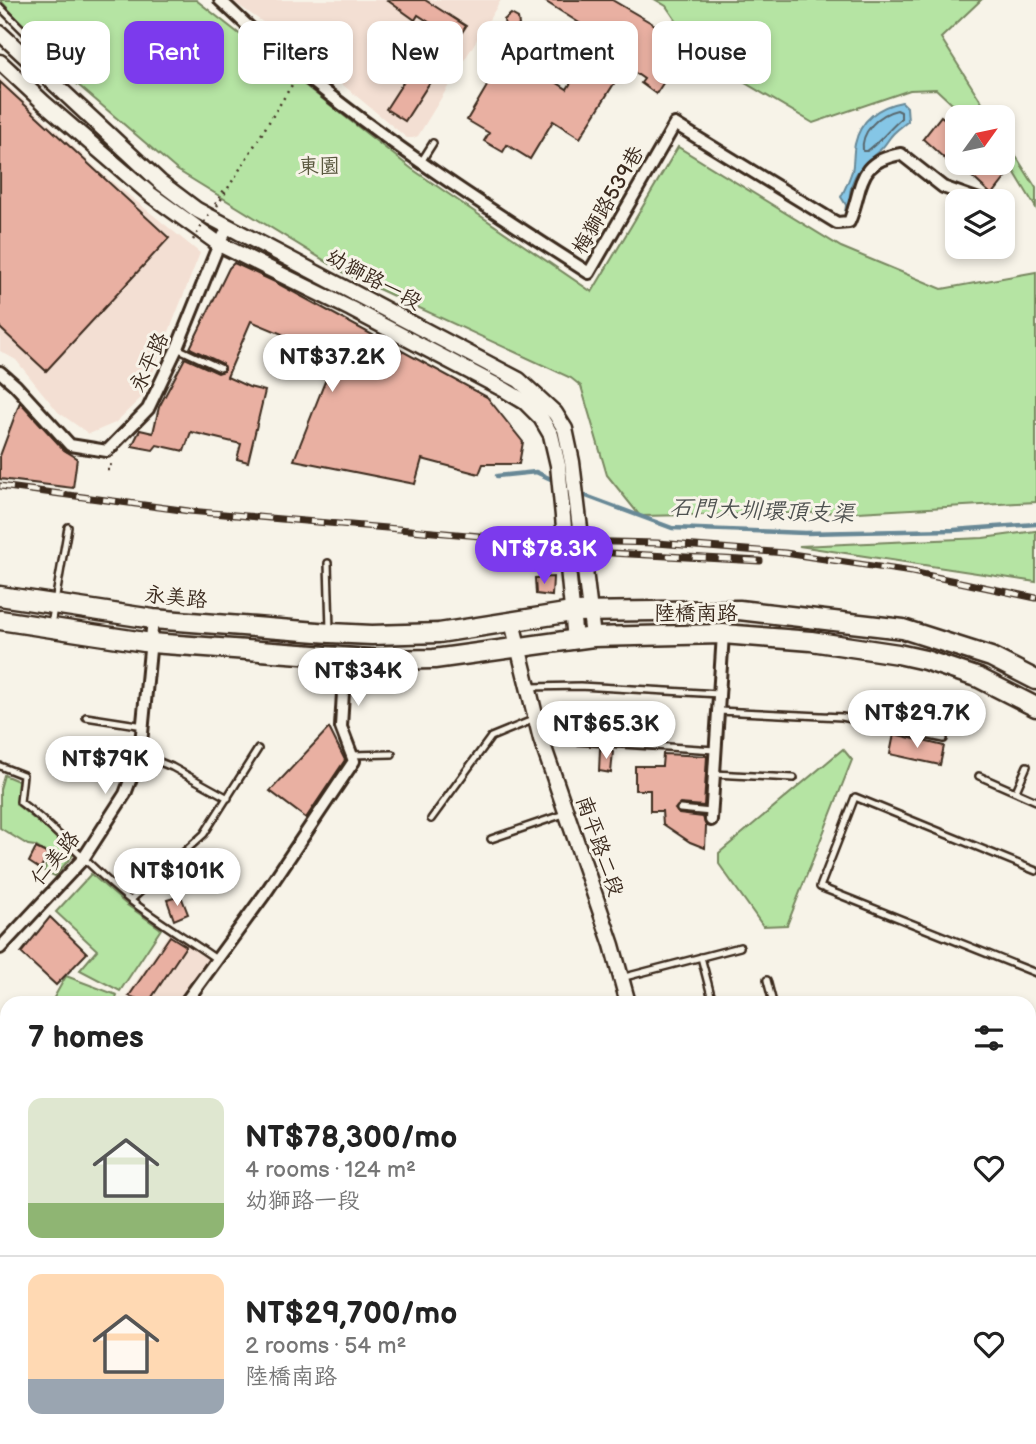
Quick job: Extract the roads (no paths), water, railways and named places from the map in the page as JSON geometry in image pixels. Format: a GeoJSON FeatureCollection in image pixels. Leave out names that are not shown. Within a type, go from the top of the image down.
{"type":"FeatureCollection","features":[{"type":"Feature","properties":{"kind":"main road","name":"永美路"},"geometry":{"type":"LineString","coordinates":[[0,596],[153,619],[339,634]]}},
{"type":"Feature","properties":{"kind":"main road","name":"陸橋南路"},"geometry":{"type":"LineString","coordinates":[[339,634],[439,633],[572,612],[739,610],[903,629],[991,657],[1036,680]]}},
{"type":"Feature","properties":{"kind":"main road"},"geometry":{"type":"LineString","coordinates":[[0,620],[151,643],[345,658]]}},
{"type":"Feature","properties":{"kind":"main road","name":"陸橋南路"},"geometry":{"type":"LineString","coordinates":[[345,658],[434,659],[593,638],[723,634],[811,642],[912,657],[979,678],[1036,707]]}},
{"type":"Feature","properties":{"kind":"street","name":"梅獅路539巷"},"geometry":{"type":"LineString","coordinates":[[220,0],[300,72],[371,127],[589,273],[675,124],[836,223],[849,222],[855,210],[863,175],[883,157],[901,154],[949,189]]}},
{"type":"Feature","properties":{"kind":"street","name":"幼獅路一段"},"geometry":{"type":"LineString","coordinates":[[0,33],[160,182],[210,218],[519,380],[555,413],[565,429],[572,462],[593,638]]}},
{"type":"Feature","properties":{"kind":"street","name":"幼獅路一段"},"geometry":{"type":"LineString","coordinates":[[0,62],[150,195],[219,244],[351,309],[505,390],[525,402],[541,418],[551,436],[558,465],[575,640]]}},
{"type":"Feature","properties":{"kind":"street","name":"永平路"},"geometry":{"type":"LineString","coordinates":[[0,372],[70,445],[107,451],[148,409],[177,348],[219,244],[229,227]]}},
{"type":"Feature","properties":{"kind":"street","name":"仁美路"},"geometry":{"type":"LineString","coordinates":[[0,948],[83,859],[125,794],[140,754],[153,619]]}},
{"type":"Feature","properties":{"kind":"street","name":"南平路二段"},"geometry":{"type":"LineString","coordinates":[[512,622],[541,739],[626,996]]}},
{"type":"Feature","properties":{"kind":"street"},"geometry":{"type":"LineString","coordinates":[[711,816],[723,634]]}},
{"type":"Feature","properties":{"kind":"street"},"geometry":{"type":"LineString","coordinates":[[191,996],[264,895],[354,761],[341,727],[345,658]]}},
{"type":"Feature","properties":{"kind":"lane"},"geometry":{"type":"LineString","coordinates":[[0,7],[51,58],[62,90]]}},
{"type":"Feature","properties":{"kind":"lane"},"geometry":{"type":"LineString","coordinates":[[421,162],[433,143]]}},
{"type":"Feature","properties":{"kind":"lane"},"geometry":{"type":"LineString","coordinates":[[177,348],[220,368]]}},
{"type":"Feature","properties":{"kind":"lane"},"geometry":{"type":"LineString","coordinates":[[51,628],[68,527]]}},
{"type":"Feature","properties":{"kind":"lane"},"geometry":{"type":"LineString","coordinates":[[328,564],[339,634]]}},
{"type":"Feature","properties":{"kind":"lane"},"geometry":{"type":"LineString","coordinates":[[527,687],[579,686],[719,694]]}},
{"type":"Feature","properties":{"kind":"lane"},"geometry":{"type":"LineString","coordinates":[[718,711],[842,717],[944,739]]}},
{"type":"Feature","properties":{"kind":"lane"},"geometry":{"type":"LineString","coordinates":[[86,717],[144,726]]}},
{"type":"Feature","properties":{"kind":"lane"},"geometry":{"type":"LineString","coordinates":[[431,819],[491,737],[535,719]]}},
{"type":"Feature","properties":{"kind":"lane"},"geometry":{"type":"LineString","coordinates":[[541,739],[715,750]]}},
{"type":"Feature","properties":{"kind":"lane"},"geometry":{"type":"LineString","coordinates":[[131,900],[204,834],[258,749]]}},
{"type":"Feature","properties":{"kind":"lane"},"geometry":{"type":"LineString","coordinates":[[140,754],[228,798]]}},
{"type":"Feature","properties":{"kind":"lane"},"geometry":{"type":"LineString","coordinates":[[352,755],[392,754]]}},
{"type":"Feature","properties":{"kind":"lane"},"geometry":{"type":"LineString","coordinates":[[0,766],[23,775],[20,802],[48,823],[83,859],[131,900],[216,959]]}},
{"type":"Feature","properties":{"kind":"lane"},"geometry":{"type":"LineString","coordinates":[[1016,791],[1027,766]]}},
{"type":"Feature","properties":{"kind":"lane"},"geometry":{"type":"LineString","coordinates":[[714,774],[794,778]]}},
{"type":"Feature","properties":{"kind":"lane"},"geometry":{"type":"LineString","coordinates":[[979,776],[1036,801]]}},
{"type":"Feature","properties":{"kind":"lane"},"geometry":{"type":"LineString","coordinates":[[1036,871],[855,797],[820,887],[1036,973]]}},
{"type":"Feature","properties":{"kind":"lane"},"geometry":{"type":"LineString","coordinates":[[680,809],[711,816]]}},
{"type":"Feature","properties":{"kind":"lane"},"geometry":{"type":"LineString","coordinates":[[491,839],[567,813]]}},
{"type":"Feature","properties":{"kind":"lane"},"geometry":{"type":"LineString","coordinates":[[621,978],[740,947]]}},
{"type":"Feature","properties":{"kind":"lane"},"geometry":{"type":"LineString","coordinates":[[701,957],[711,996]]}},
{"type":"Feature","properties":{"kind":"lane"},"geometry":{"type":"LineString","coordinates":[[767,980],[771,996]]}},
{"type":"Feature","properties":{"kind":"water"},"geometry":{"type":"Polygon","coordinates":[[[902,102],[907,107],[908,121],[859,170],[852,183],[849,213],[845,213],[846,205],[841,197],[852,171],[855,144],[861,128],[878,111],[902,102]]]}},
{"type":"Feature","properties":{"kind":"waterway","name":"石門大圳環頂支渠"},"geometry":{"type":"LineString","coordinates":[[497,476],[536,472],[555,481]]}},
{"type":"Feature","properties":{"kind":"waterway","name":"石門大圳環頂支渠"},"geometry":{"type":"LineString","coordinates":[[578,493],[672,528],[805,533],[954,530],[1036,524]]}},
{"type":"Feature","properties":{"kind":"railway"},"geometry":{"type":"LineString","coordinates":[[0,486],[189,511],[526,540],[657,543],[785,553],[912,572],[1036,598]]}},
{"type":"Feature","properties":{"kind":"railway"},"geometry":{"type":"LineString","coordinates":[[537,549],[760,561]]}},
{"type":"Feature","properties":{"kind":"park label","name":"東園"},"geometry":{"type":"Point","coordinates":[319,166]}}]}
